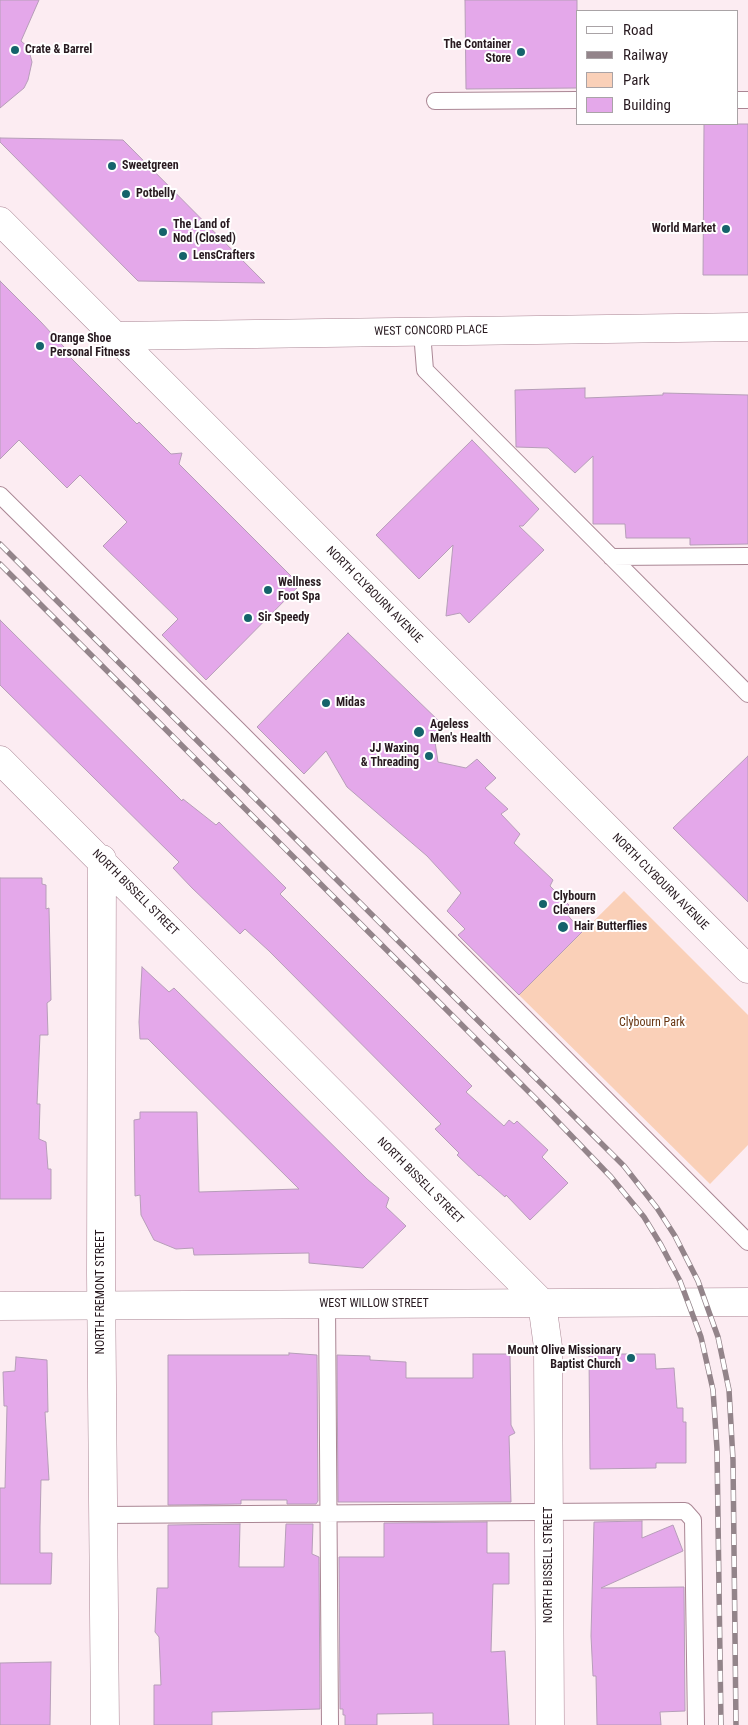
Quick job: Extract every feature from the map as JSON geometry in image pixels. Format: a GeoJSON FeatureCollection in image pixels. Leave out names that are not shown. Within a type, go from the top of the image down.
{"type":"FeatureCollection","features":[{"type":"Feature","properties":{"kind":"street","name":"NORTH CLYBOURN AVENUE"},"geometry":{"type":"LineString","coordinates":[[0,221],[748,970]]}},
{"type":"Feature","properties":{"kind":"street","name":"WEST CONCORD PLACE"},"geometry":{"type":"LineString","coordinates":[[114,336],[748,327]]}},
{"type":"Feature","properties":{"kind":"street","name":"NORTH BISSELL STREET"},"geometry":{"type":"LineString","coordinates":[[0,760],[102,860],[542,1303],[548,1347],[550,1725]]}},
{"type":"Feature","properties":{"kind":"street","name":"NORTH FREMONT STREET"},"geometry":{"type":"LineString","coordinates":[[102,860],[101,1306],[105,1725]]}},
{"type":"Feature","properties":{"kind":"street","name":"WEST WILLOW STREET"},"geometry":{"type":"LineString","coordinates":[[0,1306],[748,1302]]}},
{"type":"Feature","properties":{"kind":"lane"},"geometry":{"type":"LineString","coordinates":[[435,101],[576,100]]}},
{"type":"Feature","properties":{"kind":"lane"},"geometry":{"type":"LineString","coordinates":[[422,332],[424,370],[748,694]]}},
{"type":"Feature","properties":{"kind":"lane"},"geometry":{"type":"LineString","coordinates":[[0,495],[231,723],[748,1242]]}},
{"type":"Feature","properties":{"kind":"lane"},"geometry":{"type":"LineString","coordinates":[[612,557],[748,556]]}},
{"type":"Feature","properties":{"kind":"lane"},"geometry":{"type":"LineString","coordinates":[[327,1304],[327,1515],[330,1725]]}},
{"type":"Feature","properties":{"kind":"lane"},"geometry":{"type":"LineString","coordinates":[[103,1515],[327,1515],[549,1511],[685,1511],[693,1520],[696,1725]]}},
{"type":"Feature","properties":{"kind":"green space","name":"Clybourn Park"},"geometry":{"type":"Polygon","coordinates":[[[624,891],[748,1015],[748,1145],[710,1184],[519,995],[624,891]]]}},
{"type":"Feature","properties":{"kind":"building","name":"Crate & Barrel"},"geometry":{"type":"Polygon","coordinates":[[[0,0],[39,0],[21,41],[28,47],[32,62],[28,80],[24,88],[0,108],[0,0]]]}},
{"type":"Feature","properties":{"kind":"building","name":"The Container Store"},"geometry":{"type":"Polygon","coordinates":[[[465,0],[577,0],[576,88],[466,89],[465,0]]]}},
{"type":"Feature","properties":{"kind":"building","name":"World Market"},"geometry":{"type":"Polygon","coordinates":[[[748,124],[748,275],[703,275],[704,125],[748,124]]]}},
{"type":"Feature","properties":{"kind":"building"},"geometry":{"type":"Polygon","coordinates":[[[0,138],[123,140],[265,283],[138,281],[0,142],[0,138]]]}},
{"type":"Feature","properties":{"kind":"building"},"geometry":{"type":"Polygon","coordinates":[[[0,281],[64,347],[62,349],[137,424],[139,422],[171,454],[182,453],[179,464],[300,585],[206,680],[162,635],[178,619],[103,546],[127,522],[80,475],[67,488],[19,440],[0,459],[0,281]]]}},
{"type":"Feature","properties":{"kind":"building"},"geometry":{"type":"Polygon","coordinates":[[[585,388],[585,398],[663,395],[663,393],[748,395],[748,544],[690,545],[690,538],[626,538],[625,524],[593,524],[593,456],[575,473],[548,448],[516,447],[515,390],[585,388]]]}},
{"type":"Feature","properties":{"kind":"building"},"geometry":{"type":"Polygon","coordinates":[[[472,440],[539,509],[523,526],[519,526],[544,550],[469,623],[460,613],[446,616],[453,545],[419,579],[376,535],[472,440]]]}},
{"type":"Feature","properties":{"kind":"building"},"geometry":{"type":"Polygon","coordinates":[[[0,620],[182,801],[183,799],[216,825],[219,822],[286,888],[280,894],[472,1086],[466,1092],[504,1126],[509,1120],[514,1124],[517,1121],[548,1150],[542,1157],[568,1183],[530,1220],[506,1195],[505,1197],[479,1176],[457,1155],[459,1153],[435,1129],[441,1124],[269,951],[245,929],[240,934],[192,888],[173,868],[179,862],[0,685],[0,620]]]}},
{"type":"Feature","properties":{"kind":"building"},"geometry":{"type":"Polygon","coordinates":[[[348,633],[444,726],[434,735],[438,762],[466,768],[477,759],[496,778],[485,788],[508,809],[501,814],[520,834],[514,843],[553,880],[550,886],[569,905],[565,912],[582,932],[519,995],[458,935],[465,929],[447,911],[461,893],[427,856],[347,787],[326,751],[304,774],[257,727],[348,633]]]}},
{"type":"Feature","properties":{"kind":"building"},"geometry":{"type":"Polygon","coordinates":[[[748,756],[748,902],[673,828],[748,756]]]}},
{"type":"Feature","properties":{"kind":"building"},"geometry":{"type":"Polygon","coordinates":[[[0,878],[42,878],[42,884],[46,885],[46,909],[49,908],[51,1000],[47,1003],[48,1035],[40,1035],[37,1104],[40,1104],[39,1139],[46,1142],[48,1169],[51,1169],[51,1199],[0,1199],[0,878]]]}},
{"type":"Feature","properties":{"kind":"building"},"geometry":{"type":"Polygon","coordinates":[[[142,967],[169,992],[174,988],[367,1179],[389,1198],[386,1207],[406,1226],[363,1268],[309,1263],[309,1253],[194,1255],[193,1248],[176,1249],[154,1240],[141,1215],[140,1195],[135,1196],[134,1120],[140,1119],[140,1112],[197,1112],[199,1192],[299,1189],[148,1039],[140,1039],[142,967]]]}},
{"type":"Feature","properties":{"kind":"building"},"geometry":{"type":"Polygon","coordinates":[[[289,1353],[317,1355],[318,1501],[316,1504],[287,1504],[287,1500],[241,1500],[241,1504],[168,1505],[168,1355],[289,1355],[289,1353]]]}},
{"type":"Feature","properties":{"kind":"building"},"geometry":{"type":"Polygon","coordinates":[[[473,1354],[510,1354],[511,1425],[515,1433],[509,1436],[511,1502],[338,1502],[337,1355],[370,1356],[370,1360],[406,1362],[406,1378],[473,1378],[473,1354]]]}},
{"type":"Feature","properties":{"kind":"building"},"geometry":{"type":"Polygon","coordinates":[[[589,1354],[655,1354],[656,1369],[674,1368],[677,1408],[683,1408],[683,1422],[686,1422],[686,1463],[656,1463],[656,1468],[590,1469],[589,1354]]]}},
{"type":"Feature","properties":{"kind":"building"},"geometry":{"type":"Polygon","coordinates":[[[16,1357],[47,1360],[48,1412],[45,1412],[49,1480],[41,1480],[40,1553],[52,1553],[51,1584],[0,1584],[0,1488],[5,1488],[7,1406],[4,1406],[3,1372],[15,1371],[16,1357]]]}},
{"type":"Feature","properties":{"kind":"building"},"geometry":{"type":"Polygon","coordinates":[[[642,1521],[642,1538],[673,1525],[683,1551],[601,1588],[684,1587],[685,1711],[660,1712],[661,1725],[597,1725],[596,1676],[593,1676],[591,1636],[594,1522],[642,1521]]]}},
{"type":"Feature","properties":{"kind":"building"},"geometry":{"type":"Polygon","coordinates":[[[487,1522],[487,1553],[509,1553],[509,1584],[493,1584],[491,1652],[505,1651],[509,1725],[433,1725],[433,1713],[377,1714],[377,1725],[345,1725],[345,1715],[343,1715],[343,1709],[340,1709],[339,1557],[384,1557],[384,1523],[487,1522]]]}},
{"type":"Feature","properties":{"kind":"building"},"geometry":{"type":"Polygon","coordinates":[[[240,1524],[239,1567],[284,1567],[286,1524],[313,1524],[312,1554],[319,1557],[320,1709],[212,1712],[212,1725],[154,1725],[154,1685],[161,1685],[159,1637],[155,1632],[157,1588],[168,1588],[168,1525],[240,1524]]]}},
{"type":"Feature","properties":{"kind":"building"},"geometry":{"type":"Polygon","coordinates":[[[51,1662],[50,1725],[0,1725],[0,1663],[51,1662]]]}},
{"type":"Feature","properties":{"kind":"railway"},"geometry":{"type":"LineString","coordinates":[[0,544],[624,1166],[657,1208],[675,1236],[698,1281],[718,1337],[729,1390],[733,1460],[736,1725]]}},
{"type":"Feature","properties":{"kind":"railway"},"geometry":{"type":"LineString","coordinates":[[0,564],[536,1099],[611,1177],[644,1217],[680,1281],[701,1337],[713,1390],[717,1449],[721,1725]]}},
{"type":"Feature","properties":{"kind":"place","name":"Crate & Barrel"},"geometry":{"type":"Point","coordinates":[15,50]}},
{"type":"Feature","properties":{"kind":"place","name":"The Container Store"},"geometry":{"type":"Point","coordinates":[521,52]}},
{"type":"Feature","properties":{"kind":"place","name":"Sweetgreen"},"geometry":{"type":"Point","coordinates":[112,166]}},
{"type":"Feature","properties":{"kind":"place","name":"Potbelly"},"geometry":{"type":"Point","coordinates":[126,194]}},
{"type":"Feature","properties":{"kind":"place","name":"World Market"},"geometry":{"type":"Point","coordinates":[726,229]}},
{"type":"Feature","properties":{"kind":"place","name":"The Land of Nod (Closed)"},"geometry":{"type":"Point","coordinates":[163,232]}},
{"type":"Feature","properties":{"kind":"place","name":"LensCrafters"},"geometry":{"type":"Point","coordinates":[183,256]}},
{"type":"Feature","properties":{"kind":"place","name":"Orange Shoe Personal Fitness"},"geometry":{"type":"Point","coordinates":[40,346]}},
{"type":"Feature","properties":{"kind":"place","name":"Wellness Foot Spa"},"geometry":{"type":"Point","coordinates":[268,590]}},
{"type":"Feature","properties":{"kind":"place","name":"Sir Speedy"},"geometry":{"type":"Point","coordinates":[248,618]}},
{"type":"Feature","properties":{"kind":"place","name":"Midas"},"geometry":{"type":"Point","coordinates":[326,703]}},
{"type":"Feature","properties":{"kind":"place","name":"Ageless Men's Health"},"geometry":{"type":"Point","coordinates":[419,732]}},
{"type":"Feature","properties":{"kind":"place","name":"JJ Waxing & Threading"},"geometry":{"type":"Point","coordinates":[429,756]}},
{"type":"Feature","properties":{"kind":"place","name":"Clybourn Cleaners"},"geometry":{"type":"Point","coordinates":[543,904]}},
{"type":"Feature","properties":{"kind":"place","name":"Hair Butterflies"},"geometry":{"type":"Point","coordinates":[563,927]}},
{"type":"Feature","properties":{"kind":"place","name":"Mount Olive Missionary Baptist Church"},"geometry":{"type":"Point","coordinates":[631,1358]}}]}
